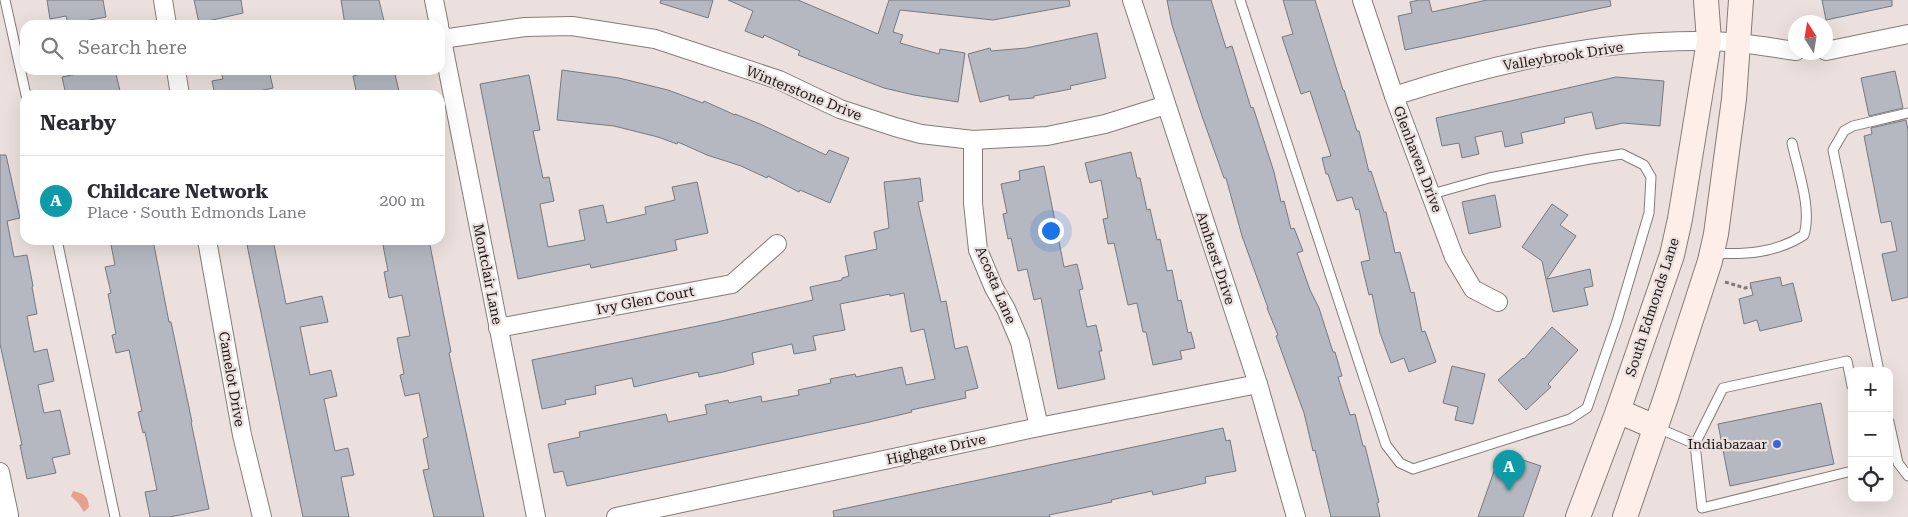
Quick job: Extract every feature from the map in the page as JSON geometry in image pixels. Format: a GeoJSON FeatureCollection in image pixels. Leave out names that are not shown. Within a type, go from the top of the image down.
{"type":"FeatureCollection","features":[{"type":"Feature","properties":{"kind":"main road","name":"South Edmonds Lane"},"geometry":{"type":"LineString","coordinates":[[1578,517],[1618,411],[1672,255],[1680,219],[1709,41],[1706,0]]}},
{"type":"Feature","properties":{"kind":"main road"},"geometry":{"type":"LineString","coordinates":[[1625,517],[1712,253],[1733,109],[1741,0]]}},
{"type":"Feature","properties":{"kind":"main road"},"geometry":{"type":"LineString","coordinates":[[1618,411],[1655,427]]}},
{"type":"Feature","properties":{"kind":"street"},"geometry":{"type":"LineString","coordinates":[[163,0],[166,20]]}},
{"type":"Feature","properties":{"kind":"street","name":"Montclair Lane"},"geometry":{"type":"LineString","coordinates":[[434,0],[438,20]]}},
{"type":"Feature","properties":{"kind":"street","name":"Amherst Drive"},"geometry":{"type":"LineString","coordinates":[[1132,0],[1258,384],[1296,517]]}},
{"type":"Feature","properties":{"kind":"street","name":"Glenhaven Drive"},"geometry":{"type":"LineString","coordinates":[[1362,0],[1394,96],[1454,257],[1473,289],[1498,302]]}},
{"type":"Feature","properties":{"kind":"street","name":"Winterstone Drive"},"geometry":{"type":"LineString","coordinates":[[445,31],[572,26],[655,38],[779,80],[840,109],[895,128],[921,134],[973,140],[1047,136],[1105,124],[1166,105]]}},
{"type":"Feature","properties":{"kind":"street"},"geometry":{"type":"LineString","coordinates":[[1833,50],[1908,34]]}},
{"type":"Feature","properties":{"kind":"street","name":"Valleybrook Drive"},"geometry":{"type":"LineString","coordinates":[[1394,96],[1442,80],[1491,68],[1592,48],[1647,43],[1709,41],[1788,50]]}},
{"type":"Feature","properties":{"kind":"street","name":"Montclair Lane"},"geometry":{"type":"LineString","coordinates":[[445,57],[536,517]]}},
{"type":"Feature","properties":{"kind":"street"},"geometry":{"type":"LineString","coordinates":[[177,75],[179,90]]}},
{"type":"Feature","properties":{"kind":"street","name":"Acosta Lane"},"geometry":{"type":"LineString","coordinates":[[973,140],[973,203],[978,250],[1020,342],[1039,427]]}},
{"type":"Feature","properties":{"kind":"street","name":"Ivy Glen Court"},"geometry":{"type":"LineString","coordinates":[[498,328],[732,284],[777,244]]}},
{"type":"Feature","properties":{"kind":"street","name":"Camelot Drive"},"geometry":{"type":"LineString","coordinates":[[208,245],[242,435],[262,517]]}},
{"type":"Feature","properties":{"kind":"street","name":"Highgate Drive"},"geometry":{"type":"LineString","coordinates":[[616,517],[1039,427],[1258,384]]}},
{"type":"Feature","properties":{"kind":"street"},"geometry":{"type":"LineString","coordinates":[[0,472],[9,515],[7,517]]}},
{"type":"Feature","properties":{"kind":"lane"},"geometry":{"type":"LineString","coordinates":[[6,0],[20,66]]}},
{"type":"Feature","properties":{"kind":"lane"},"geometry":{"type":"LineString","coordinates":[[1240,0],[1386,445],[1400,464],[1413,469],[1570,419],[1587,408],[1617,321],[1649,213],[1651,177],[1644,165],[1622,154],[1490,178],[1432,194]]}},
{"type":"Feature","properties":{"kind":"lane"},"geometry":{"type":"LineString","coordinates":[[22,75],[25,90]]}},
{"type":"Feature","properties":{"kind":"lane"},"geometry":{"type":"LineString","coordinates":[[1878,367],[1833,150],[1844,131],[1853,126],[1908,113]]}},
{"type":"Feature","properties":{"kind":"lane"},"geometry":{"type":"LineString","coordinates":[[1712,253],[1739,255],[1770,250],[1793,242],[1804,235],[1807,226],[1807,212],[1792,143]]}},
{"type":"Feature","properties":{"kind":"lane"},"geometry":{"type":"LineString","coordinates":[[57,245],[115,517]]}},
{"type":"Feature","properties":{"kind":"lane"},"geometry":{"type":"LineString","coordinates":[[1848,367],[1847,361],[1723,388],[1695,444],[1702,508],[1848,472]]}},
{"type":"Feature","properties":{"kind":"lane"},"geometry":{"type":"LineString","coordinates":[[1655,427],[1695,444]]}},
{"type":"Feature","properties":{"kind":"lane"},"geometry":{"type":"LineString","coordinates":[[1893,440],[1898,463],[1908,476]]}},
{"type":"Feature","properties":{"kind":"path"},"geometry":{"type":"LineString","coordinates":[[1719,280],[1745,288],[1751,287]]}},
{"type":"Feature","properties":{"kind":"shaded area"},"geometry":{"type":"Polygon","coordinates":[[[73,491],[83,494],[88,500],[89,507],[84,512],[71,496],[73,491]]]}},
{"type":"Feature","properties":{"kind":"building"},"geometry":{"type":"Polygon","coordinates":[[[47,0],[103,0],[106,17],[90,20],[67,20],[66,16],[50,19],[47,0]]]}},
{"type":"Feature","properties":{"kind":"building"},"geometry":{"type":"Polygon","coordinates":[[[194,0],[241,0],[243,13],[212,20],[198,20],[194,0]]]}},
{"type":"Feature","properties":{"kind":"building"},"geometry":{"type":"Polygon","coordinates":[[[341,0],[379,0],[384,20],[344,20],[341,0]]]}},
{"type":"Feature","properties":{"kind":"building"},"geometry":{"type":"Polygon","coordinates":[[[661,0],[713,0],[708,18],[660,3],[661,0]]]}},
{"type":"Feature","properties":{"kind":"building"},"geometry":{"type":"Polygon","coordinates":[[[728,0],[798,0],[878,34],[889,0],[1069,0],[1070,6],[993,20],[900,10],[893,32],[903,35],[900,43],[939,54],[940,49],[965,53],[958,102],[884,88],[798,55],[800,51],[764,35],[763,38],[745,31],[753,11],[728,0]]]}},
{"type":"Feature","properties":{"kind":"building"},"geometry":{"type":"Polygon","coordinates":[[[1167,0],[1211,0],[1226,48],[1232,46],[1251,108],[1253,107],[1274,172],[1281,202],[1284,201],[1291,229],[1294,228],[1303,251],[1297,253],[1310,290],[1319,308],[1333,352],[1335,352],[1342,376],[1338,377],[1350,415],[1355,414],[1379,502],[1377,503],[1380,517],[1331,517],[1304,413],[1242,236],[1226,178],[1224,178],[1202,116],[1172,25],[1167,0]]]}},
{"type":"Feature","properties":{"kind":"building"},"geometry":{"type":"Polygon","coordinates":[[[1283,0],[1315,0],[1343,90],[1357,131],[1359,131],[1369,172],[1371,171],[1384,212],[1386,212],[1395,253],[1400,252],[1411,293],[1414,292],[1422,332],[1425,331],[1436,362],[1409,372],[1404,358],[1391,363],[1380,333],[1372,294],[1369,295],[1361,262],[1370,260],[1359,209],[1356,210],[1352,197],[1337,201],[1328,174],[1326,174],[1322,158],[1331,156],[1310,91],[1301,94],[1282,37],[1293,34],[1283,0]]]}},
{"type":"Feature","properties":{"kind":"building"},"geometry":{"type":"Polygon","coordinates":[[[1429,0],[1432,12],[1487,0],[1610,0],[1611,6],[1405,50],[1398,16],[1412,13],[1410,2],[1429,0]]]}},
{"type":"Feature","properties":{"kind":"building"},"geometry":{"type":"Polygon","coordinates":[[[1822,0],[1892,0],[1892,6],[1833,19],[1833,15],[1825,15],[1822,0]]]}},
{"type":"Feature","properties":{"kind":"building"},"geometry":{"type":"Polygon","coordinates":[[[1097,33],[1106,78],[1070,86],[1071,89],[1034,96],[1034,98],[1009,100],[1009,95],[980,102],[968,54],[990,48],[991,51],[1026,48],[1097,33]]]}},
{"type":"Feature","properties":{"kind":"building"},"geometry":{"type":"Polygon","coordinates":[[[562,70],[619,78],[668,90],[703,103],[704,101],[760,124],[826,155],[829,150],[849,158],[830,203],[800,190],[799,192],[768,176],[767,178],[678,142],[677,144],[658,137],[614,126],[557,120],[562,70]]]}},
{"type":"Feature","properties":{"kind":"building"},"geometry":{"type":"Polygon","coordinates":[[[1895,71],[1903,108],[1869,116],[1861,78],[1895,71]]]}},
{"type":"Feature","properties":{"kind":"building"},"geometry":{"type":"Polygon","coordinates":[[[72,75],[116,75],[120,90],[65,90],[62,77],[72,75]]]}},
{"type":"Feature","properties":{"kind":"building"},"geometry":{"type":"Polygon","coordinates":[[[222,75],[270,75],[273,88],[264,90],[214,90],[212,81],[223,79],[222,75]]]}},
{"type":"Feature","properties":{"kind":"building"},"geometry":{"type":"Polygon","coordinates":[[[395,75],[399,90],[356,90],[353,76],[395,75]]]}},
{"type":"Feature","properties":{"kind":"building"},"geometry":{"type":"Polygon","coordinates":[[[529,75],[540,130],[533,131],[543,178],[549,177],[554,201],[540,204],[548,247],[585,240],[579,210],[603,205],[607,223],[646,214],[645,207],[675,200],[672,187],[697,182],[708,233],[675,240],[677,250],[591,268],[590,264],[518,279],[480,84],[529,75]]]}},
{"type":"Feature","properties":{"kind":"building"},"geometry":{"type":"Polygon","coordinates":[[[1616,77],[1664,81],[1660,126],[1623,123],[1596,129],[1592,112],[1564,118],[1565,123],[1521,133],[1523,143],[1505,147],[1502,131],[1475,137],[1479,154],[1462,158],[1459,143],[1442,146],[1436,118],[1616,77]]]}},
{"type":"Feature","properties":{"kind":"building"},"geometry":{"type":"Polygon","coordinates":[[[1906,120],[1908,130],[1908,297],[1892,301],[1882,254],[1897,251],[1891,221],[1881,223],[1864,136],[1872,134],[1871,128],[1906,120]]]}},
{"type":"Feature","properties":{"kind":"building"},"geometry":{"type":"Polygon","coordinates":[[[1131,152],[1137,178],[1140,178],[1147,210],[1150,209],[1157,240],[1160,239],[1167,271],[1172,270],[1178,301],[1181,300],[1188,333],[1191,332],[1195,348],[1180,351],[1182,359],[1153,365],[1137,303],[1128,305],[1114,243],[1108,244],[1103,219],[1108,218],[1101,180],[1090,183],[1085,163],[1131,152]]]}},
{"type":"Feature","properties":{"kind":"building"},"geometry":{"type":"Polygon","coordinates":[[[0,155],[6,155],[20,218],[7,221],[14,257],[27,255],[33,286],[37,314],[27,316],[34,352],[47,349],[54,381],[38,385],[44,413],[60,410],[70,454],[52,458],[56,473],[27,479],[20,445],[22,445],[0,344],[0,155]]]}},
{"type":"Feature","properties":{"kind":"building"},"geometry":{"type":"Polygon","coordinates":[[[1044,166],[1064,267],[1077,264],[1083,289],[1079,290],[1087,327],[1096,325],[1102,351],[1099,351],[1105,379],[1058,389],[1041,298],[1034,300],[1027,269],[1018,271],[1011,238],[1008,239],[1003,214],[1007,213],[1001,184],[1020,180],[1019,171],[1044,166]]]}},
{"type":"Feature","properties":{"kind":"building"},"geometry":{"type":"Polygon","coordinates":[[[920,178],[923,201],[918,202],[941,302],[946,301],[955,349],[967,346],[978,388],[965,391],[966,398],[911,410],[912,412],[865,423],[567,486],[563,471],[554,473],[548,444],[580,437],[579,432],[666,414],[668,422],[707,414],[705,405],[728,400],[729,403],[761,396],[762,402],[799,395],[798,390],[831,383],[830,379],[855,374],[856,377],[902,367],[906,385],[935,379],[924,329],[911,332],[904,293],[840,304],[845,330],[813,336],[816,350],[794,354],[792,344],[752,353],[754,364],[723,372],[699,377],[698,372],[634,387],[632,378],[595,386],[596,394],[565,400],[566,404],[542,409],[532,360],[813,300],[810,287],[842,280],[842,278],[849,276],[845,256],[877,249],[874,232],[889,228],[884,182],[920,178]]]}},
{"type":"Feature","properties":{"kind":"building"},"geometry":{"type":"Polygon","coordinates":[[[1495,195],[1501,227],[1469,234],[1462,202],[1495,195]]]}},
{"type":"Feature","properties":{"kind":"building"},"geometry":{"type":"Polygon","coordinates":[[[1552,204],[1568,215],[1560,225],[1576,236],[1547,279],[1590,269],[1593,286],[1584,288],[1588,305],[1553,312],[1542,261],[1522,247],[1552,204]]]}},
{"type":"Feature","properties":{"kind":"building"},"geometry":{"type":"Polygon","coordinates":[[[111,245],[154,245],[209,509],[170,517],[150,517],[145,492],[157,490],[145,432],[143,433],[138,412],[142,411],[129,350],[116,353],[112,335],[116,334],[108,294],[111,293],[105,267],[115,265],[111,245]]]}},
{"type":"Feature","properties":{"kind":"building"},"geometry":{"type":"Polygon","coordinates":[[[247,245],[274,245],[286,304],[322,296],[328,322],[300,327],[310,375],[331,370],[337,396],[324,399],[335,451],[348,448],[354,475],[341,477],[349,517],[303,517],[247,245]]]}},
{"type":"Feature","properties":{"kind":"building"},"geometry":{"type":"Polygon","coordinates":[[[383,245],[430,245],[451,352],[449,353],[484,517],[434,517],[423,470],[429,469],[423,439],[428,437],[419,393],[405,396],[400,375],[404,374],[397,338],[410,336],[402,295],[389,298],[384,272],[388,271],[383,245]]]}},
{"type":"Feature","properties":{"kind":"building"},"geometry":{"type":"Polygon","coordinates":[[[1780,277],[1782,286],[1793,283],[1802,321],[1760,331],[1757,320],[1744,324],[1739,299],[1753,295],[1750,283],[1780,277]]]}},
{"type":"Feature","properties":{"kind":"building"},"geometry":{"type":"Polygon","coordinates":[[[1552,327],[1578,350],[1548,384],[1551,387],[1526,410],[1498,380],[1524,359],[1552,327]]]}},
{"type":"Feature","properties":{"kind":"building"},"geometry":{"type":"Polygon","coordinates":[[[1452,366],[1485,374],[1473,424],[1455,420],[1458,407],[1443,403],[1452,366]]]}},
{"type":"Feature","properties":{"kind":"building"},"geometry":{"type":"Polygon","coordinates":[[[1821,403],[1834,464],[1730,486],[1718,424],[1821,403]]]}},
{"type":"Feature","properties":{"kind":"building"},"geometry":{"type":"Polygon","coordinates":[[[1223,428],[1226,441],[1230,440],[1236,471],[1205,477],[1206,483],[1153,495],[1152,491],[1111,500],[1112,502],[1049,515],[1050,517],[834,517],[833,511],[1223,428]]]}},
{"type":"Feature","properties":{"kind":"building"},"geometry":{"type":"Polygon","coordinates":[[[1499,457],[1521,465],[1523,460],[1541,466],[1523,517],[1478,517],[1499,457]]]}},
{"type":"Feature","properties":{"kind":"place","name":"Indiabazaar"},"geometry":{"type":"Point","coordinates":[1777,444]}},
{"type":"Feature","properties":{"kind":"place","name":"Childcare Network"},"geometry":{"type":"Point","coordinates":[1509,491]}}]}
